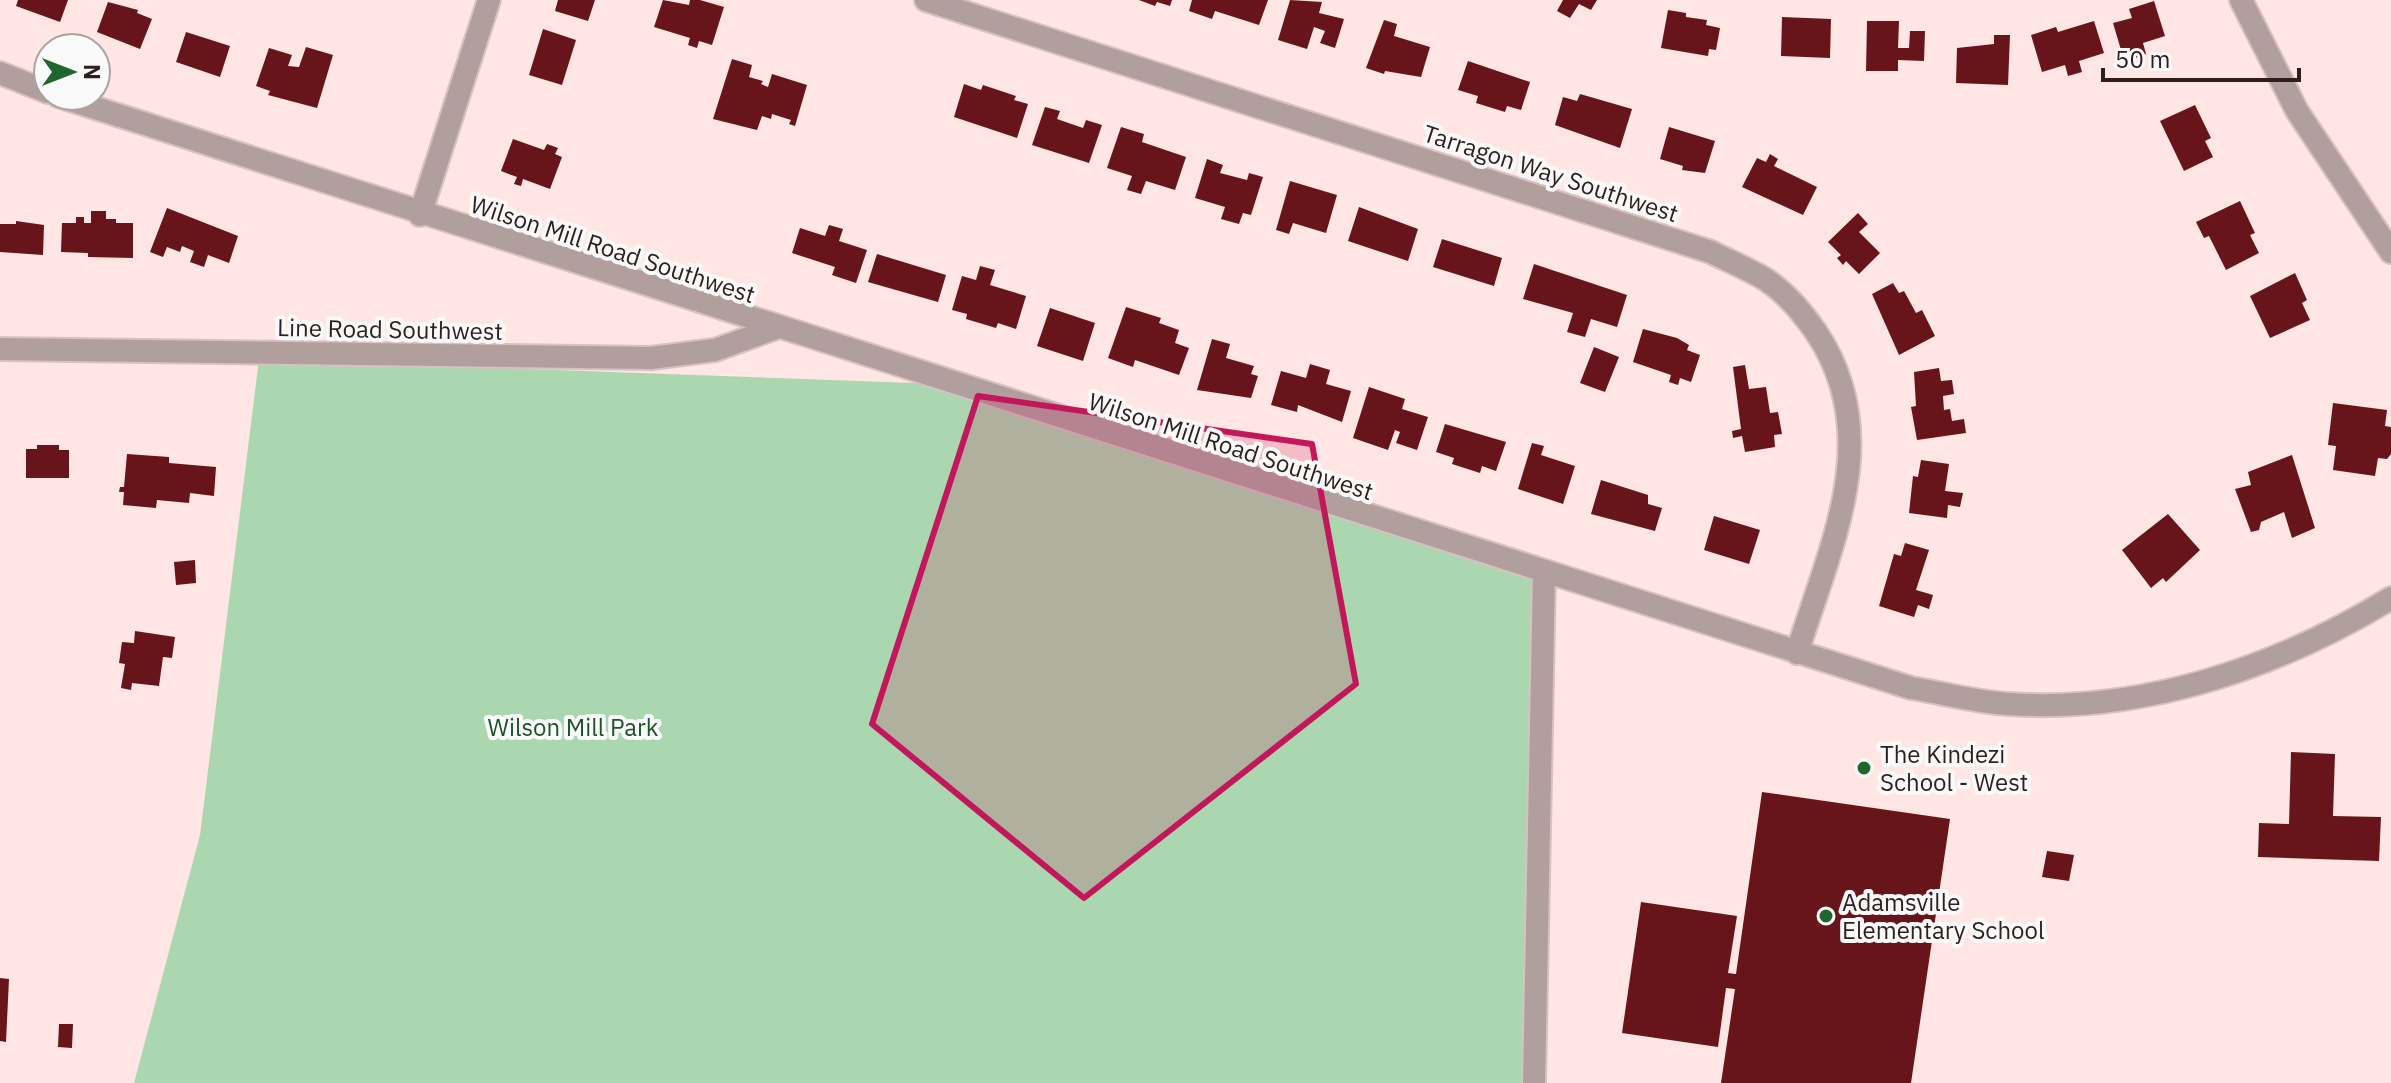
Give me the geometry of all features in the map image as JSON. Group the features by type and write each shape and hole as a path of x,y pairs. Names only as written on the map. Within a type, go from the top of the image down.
{"street":[{"path":"420,215 489,0"},
{"name":"Tarragon Way Southwest","path":"926,0 1711,252 1767,280 1804,314 1828,350 1844,389 1852,431 1847,494 1797,653"},
{"path":"2241,0 2297,111 2368,223 2391,252"},
{"path":"0,73 32,86"},
{"name":"Wilson Mill Road Southwest","path":"107,112 420,215 1911,688 2008,704 2111,700 2212,681 2281,657 2391,598"},
{"name":"Line Road Southwest","path":"0,349 651,358 715,350 776,328"},
{"path":"1534,1083 1544,573"}],"highlighted area":[{"path":"978,396 1312,444 1356,684 1084,898 872,724"}],"green space":[{"name":"Wilson Mill Park","path":"259,359 941,384 1556,574 1530,1014 1530,1083 134,1083 200,835"}],"building":[{"path":"18,0 68,0 60,22 16,6"},
{"path":"558,0 595,0 588,21 555,11"},
{"path":"663,0 689,5 690,0 700,0 724,7 712,45 699,41 697,48 688,45 690,38 654,27"},
{"path":"1139,0 1172,0 1170,6 1157,2 1155,6"},
{"path":"1192,0 1268,0 1259,25 1215,11 1212,19 1189,11"},
{"path":"1290,0 1322,2 1319,13 1344,19 1335,48 1320,43 1325,31 1314,27 1307,49 1278,40"},
{"path":"1563,0 1597,0 1591,10 1579,4 1570,18 1557,11"},
{"path":"2154,1 2165,36 2143,43 2146,54 2133,59 2129,48 2121,50 2113,23 2132,18 2129,9"},
{"path":"108,2 138,10 137,13 152,19 140,49 112,38 112,32 97,32"},
{"path":"1668,10 1707,20 1706,25 1720,28 1716,50 1709,49 1708,56 1661,48"},
{"path":"1782,17 1831,19 1830,58 1781,56"},
{"path":"1384,20 1397,24 1394,36 1430,47 1421,77 1385,71 1384,74 1366,68"},
{"path":"1867,21 1899,21 1898,48 1909,48 1910,31 1925,31 1924,61 1898,60 1898,71 1866,71"},
{"path":"2094,21 2104,53 2079,61 2082,72 2068,76 2065,65 2042,72 2031,35 2056,27 2058,32"},
{"path":"543,29 576,40 562,85 529,75"},
{"path":"186,32 230,46 220,77 176,62"},
{"path":"1994,35 2010,35 2008,85 1956,83 1957,48 1994,44"},
{"path":"306,47 333,55 317,108 268,95 270,91 256,86 269,48 292,55 288,66 299,67"},
{"path":"732,59 752,65 749,77 763,81 761,84 768,87 772,74 807,85 795,126 789,124 791,120 772,114 771,119 762,116 757,130 713,119"},
{"path":"1468,61 1530,82 1521,110 1507,106 1505,112 1476,103 1478,96 1458,90"},
{"path":"964,84 981,90 983,85 1016,96 1014,100 1028,104 1017,138 954,117"},
{"path":"1580,94 1632,109 1620,148 1555,125 1563,97 1577,101"},
{"path":"2195,105 2211,138 2205,141 2213,157 2184,171 2160,121"},
{"path":"1045,107 1060,111 1057,119 1083,128 1086,120 1102,125 1089,163 1032,145"},
{"path":"1121,127 1144,134 1142,142 1186,157 1175,190 1146,181 1141,194 1127,190 1132,176 1107,168"},
{"path":"1669,127 1715,141 1705,173 1682,170 1683,166 1660,159"},
{"path":"513,139 544,150 547,144 558,148 555,154 562,157 550,189 523,179 521,186 514,184 517,177 501,171"},
{"path":"1770,154 1778,159 1774,166 1817,187 1803,215 1742,187 1757,158 1766,162"},
{"path":"1207,159 1223,165 1220,173 1247,180 1249,173 1263,177 1251,215 1243,213 1239,224 1221,219 1225,207 1195,198"},
{"path":"1290,181 1337,195 1326,233 1293,223 1289,234 1276,230"},
{"path":"2240,201 2255,233 2250,235 2259,253 2226,270 2209,236 2204,238 2196,222"},
{"path":"1359,207 1418,229 1408,261 1348,241"},
{"path":"167,208 238,236 229,263 208,255 204,267 190,262 194,251 182,246 180,252 167,247 163,257 150,252"},
{"path":"91,211 106,211 106,219 116,219 116,223 133,223 133,258 88,257 88,253 61,252 62,223 76,223 76,217 84,217 84,223 91,223"},
{"path":"1858,213 1868,224 1859,232 1880,253 1859,274 1846,261 1843,265 1837,258 1841,255 1828,242"},
{"path":"16,221 44,225 43,255 0,252 0,224 16,224"},
{"path":"829,225 843,229 839,241 867,250 856,283 832,275 835,267 792,253 800,228 825,236"},
{"path":"1442,239 1502,258 1494,286 1433,267"},
{"path":"877,254 946,275 938,302 868,282"},
{"path":"1534,264 1627,295 1617,327 1591,319 1585,337 1567,332 1573,313 1523,299"},
{"path":"980,266 995,270 990,285 1026,296 1016,329 998,323 996,328 966,319 967,314 952,310 962,276 976,280"},
{"path":"2295,273 2307,300 2302,303 2310,320 2270,338 2250,296"},
{"path":"1893,283 1899,293 1904,291 1916,313 1922,310 1935,336 1899,355 1872,294"},
{"path":"1126,307 1161,318 1159,323 1179,330 1175,343 1189,348 1179,375 1135,360 1133,367 1108,358"},
{"path":"1050,308 1095,323 1083,361 1037,346"},
{"path":"1643,329 1677,338 1689,345 1687,350 1700,355 1691,382 1680,378 1678,385 1669,382 1671,375 1633,362"},
{"path":"1212,339 1230,344 1226,358 1254,366 1251,374 1258,376 1251,398 1197,390"},
{"path":"1594,347 1619,357 1605,392 1580,383"},
{"path":"1310,364 1330,370 1326,384 1351,391 1342,422 1298,405 1297,412 1271,405 1281,371 1306,378"},
{"path":"1745,365 1749,389 1766,387 1770,413 1778,412 1782,434 1774,435 1775,447 1745,452 1742,436 1733,438 1732,431 1741,429 1733,367"},
{"path":"1939,368 1941,381 1952,380 1954,394 1943,396 1944,410 1950,409 1952,421 1964,419 1966,433 1917,440 1911,407 1916,406 1914,372"},
{"path":"1369,387 1405,399 1402,409 1428,417 1417,450 1396,443 1400,432 1395,430 1388,450 1353,438"},
{"path":"2333,403 2387,410 2385,426 2391,427 2391,454 2387,459 2378,458 2375,476 2333,470 2336,446 2328,445"},
{"path":"1445,424 1506,442 1496,471 1482,466 1480,473 1452,464 1454,458 1436,452"},
{"path":"1532,443 1544,446 1541,455 1575,466 1563,504 1518,489"},
{"path":"37,445 59,445 59,450 69,450 69,478 26,478 26,449 37,449"},
{"path":"127,454 169,457 169,463 216,467 214,496 190,493 189,503 157,500 156,508 123,505 124,492 119,492 120,487 124,487"},
{"path":"2292,455 2315,528 2292,538 2284,512 2261,522 2259,530 2251,532 2235,489 2251,485 2248,472"},
{"path":"1921,460 1949,464 1945,491 1963,493 1960,507 1948,505 1947,518 1909,513 1913,476 1918,477"},
{"path":"1601,480 1648,495 1648,504 1662,508 1655,531 1591,514"},
{"path":"2168,514 2200,550 2166,582 2163,578 2151,588 2122,550"},
{"path":"1714,516 1760,530 1749,564 1704,550"},
{"path":"1905,543 1929,550 1916,590 1933,595 1929,609 1918,605 1914,617 1879,606 1894,554 1901,556"},
{"path":"195,560 196,583 176,585 174,562"},
{"path":"135,631 175,637 172,658 163,657 159,686 132,683 131,690 121,688 125,664 119,663 122,642 134,643"},
{"path":"2291,752 2335,754 2333,816 2381,817 2379,861 2258,857 2259,823 2289,824"},
{"path":"1762,792 1950,819 1911,1083 1721,1083 1735,989 1726,988 1718,1047 1622,1033 1641,902 1737,916 1728,973 1736,974"},
{"path":"2047,851 2074,855 2069,881 2042,877"},
{"path":"0,978 9,979 6,1042 0,1041"},
{"path":"59,1024 73,1024 72,1048 58,1047"}],"place":[{"name":"The Kindezi School - West","path":"1864,768"},
{"name":"Adamsville Elementary School","path":"1826,916"}]}
